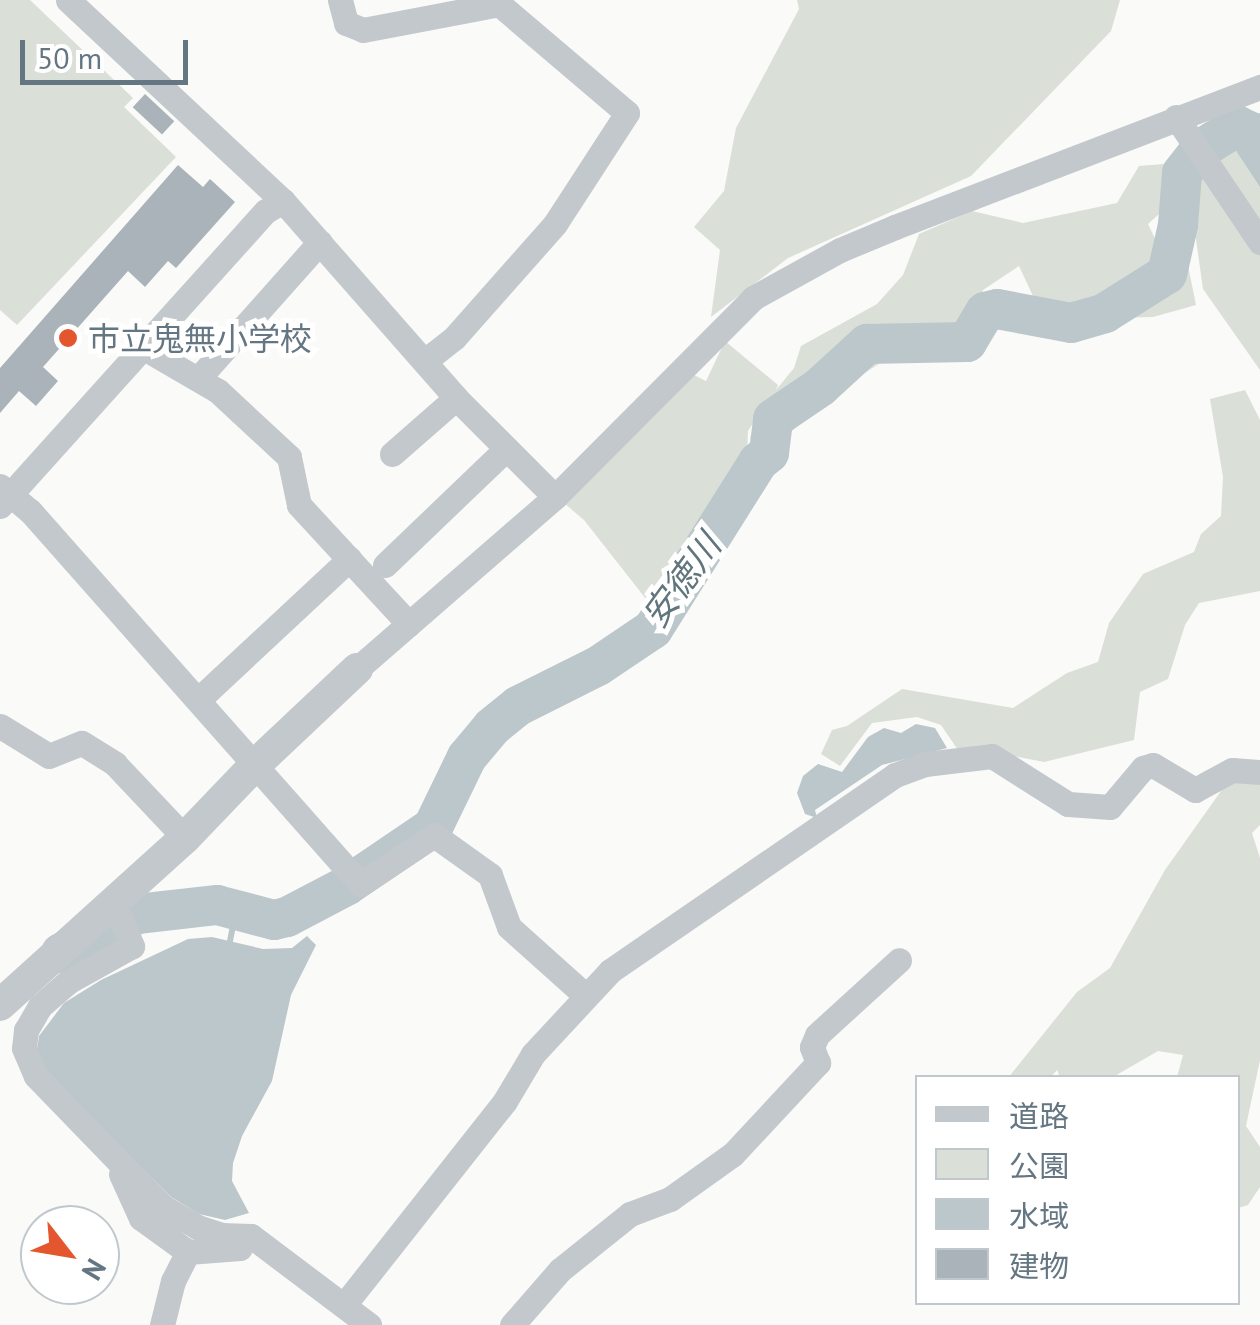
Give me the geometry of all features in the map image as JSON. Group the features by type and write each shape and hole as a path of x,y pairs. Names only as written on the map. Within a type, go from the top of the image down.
{"street":[{"path":"68,0 283,201 456,398 555,497"},
{"path":"340,0 346,23 363,30 479,4 499,4 628,113 554,224 454,338 425,361"},
{"path":"0,1005 185,838 253,766 357,669 555,497 752,298 840,250 1260,87"},
{"path":"1176,117 1260,242"},
{"path":"283,201 266,211 144,348 4,495 198,700 360,884 434,835 490,875 509,927 586,996"},
{"path":"204,372 320,242"},
{"path":"144,348 218,391 289,458 299,504 408,624"},
{"path":"392,454 456,398"},
{"path":"385,565 506,450"},
{"path":"198,700 349,559"},
{"path":"0,726 49,756 82,743 115,764 185,838"},
{"path":"344,1305 504,1101 534,1054 610,970 896,776 925,764 992,756 1068,804 1110,807 1143,768 1153,765 1194,790 1232,770 1260,772"},
{"path":"114,902 132,946 69,982 40,1006 26,1030 24,1048 36,1076 163,1206 198,1227 221,1235 251,1236 370,1325"},
{"path":"512,1325 560,1270 630,1214 670,1199 733,1154 818,1063 812,1047 817,1036 899,960"},
{"path":"119,1164 122,1180 142,1218 188,1252 264,1244"},
{"path":"162,1325 174,1281 188,1252"}],"green space":[{"path":"0,0 30,0 133,98 124,107 176,157 17,325 0,310"},
{"path":"797,0 1120,0 1111,31 971,176 788,258 711,317 720,250 694,227 724,191 736,128 799,9"},
{"path":"1230,125 1260,172 1260,370 1203,289 1184,154"},
{"path":"1176,163 1169,205 1148,224 1158,245 1185,251 1196,305 1153,317 1082,319 1033,296 1019,266 983,290 960,350 888,358 824,399 789,434 758,452 750,438 768,400 748,431 747,453 752,462 657,613 584,520 564,503 692,374 706,381 725,341 778,385 776,390 794,368 801,346 877,304 903,275 919,234 972,211 1023,223 1117,203 1139,166"},
{"path":"1245,390 1260,420 1260,591 1199,603 1185,625 1168,679 1140,692 1134,740 1044,762 989,751 960,753 941,725 917,717 872,723 840,766 821,754 832,730 847,726 902,689 1013,708 1067,673 1098,662 1109,623 1143,574 1194,552 1201,534 1221,516 1223,477 1210,399"},
{"path":"1260,781 1260,825 1252,833 1260,858 1260,1060 1246,1126 1260,1147 1260,1187 1248,1205 1240,1207 1240,1075 1178,1075 1183,1055 1158,1051 1116,1075 1059,1075 1057,1070 1053,1075 1010,1075 1077,992 1110,968 1165,870 1226,784"}],"water":[{"path":"1260,113 1260,187 1231,143 1230,125"},
{"path":"916,724 935,728 947,748 882,765 815,810 817,818 805,814 797,793 803,776 818,764 842,772 868,737 884,728 901,733"},
{"path":"307,936 316,945 291,995 272,1081 242,1136 233,1163 232,1181 249,1213 225,1220 199,1214 171,1197 42,1068 37,1051 39,1036 64,1003 101,980 188,939 212,937 263,949 292,948"}],"building":[{"path":"145,94 174,121 162,134 133,107"},
{"path":"178,165 203,187 210,179 235,202 176,268 168,261 145,287 128,271 43,367 58,381 36,406 19,391 0,413 0,368"}],"waterway":[{"name":"安徳川","path":"61,953 137,914 217,905 274,920 287,917 346,886 433,827 467,757 492,727 518,706 598,666 653,629 758,462 769,453 773,419 820,387 867,344 967,342 985,312 997,309 1071,323 1105,313 1167,274 1178,225 1182,173 1201,149 1238,126 1260,136"},
{"path":"230,941 236,909"}],"place":[{"name":"市立鬼無小学校","path":"68,338"}]}
